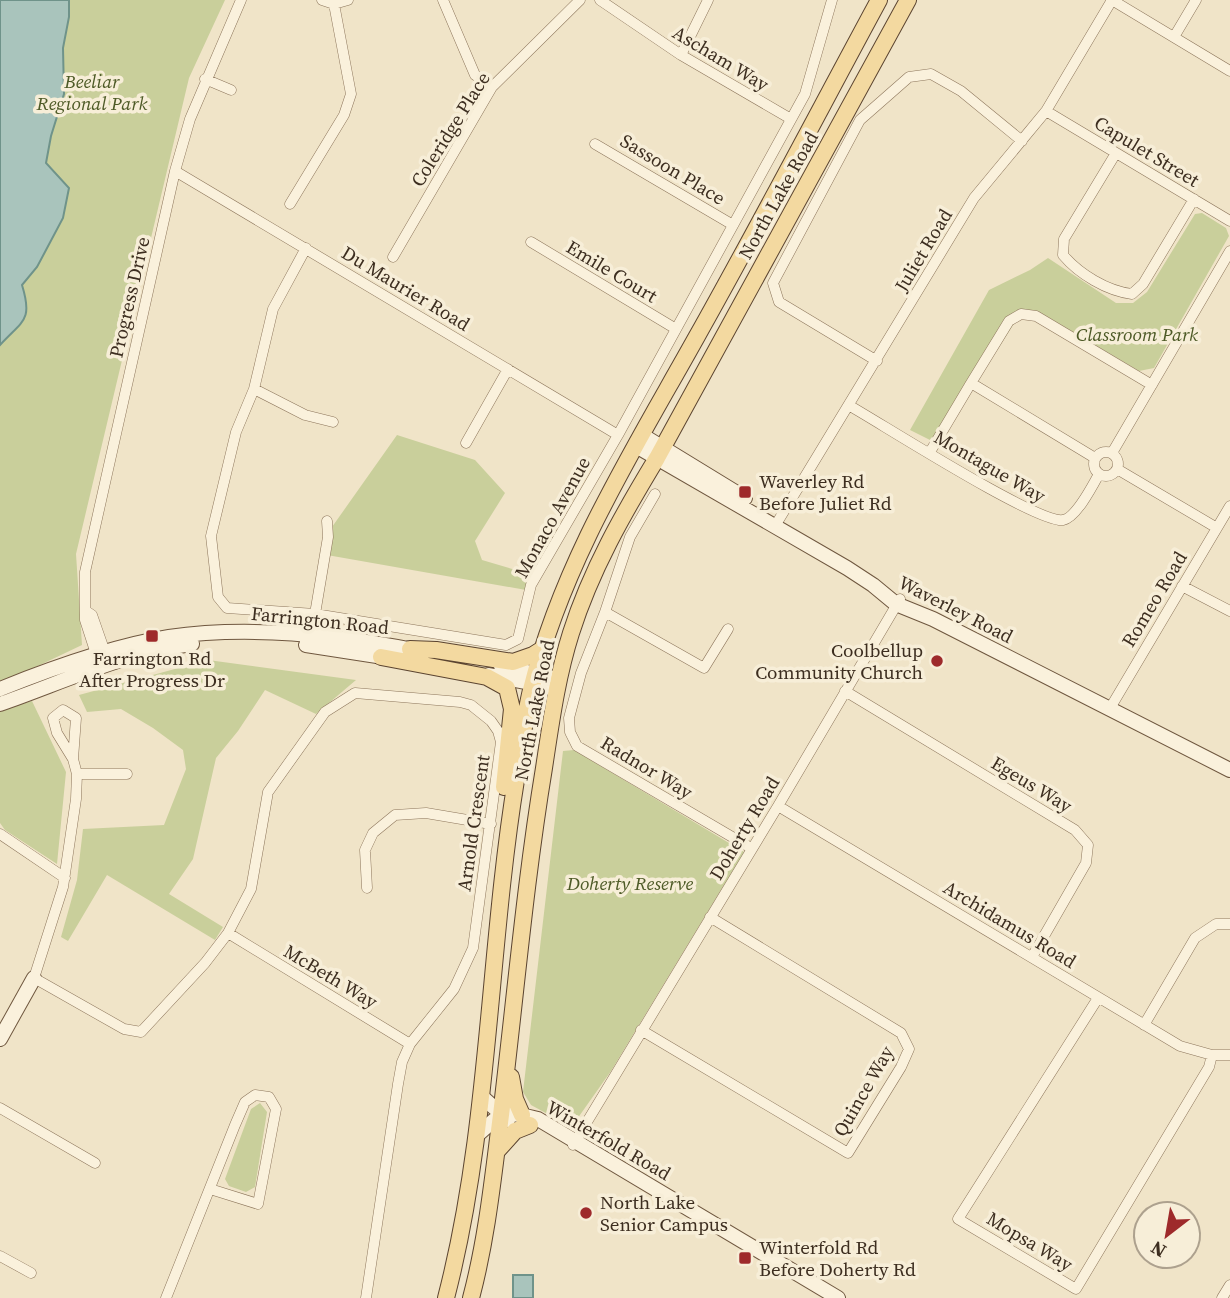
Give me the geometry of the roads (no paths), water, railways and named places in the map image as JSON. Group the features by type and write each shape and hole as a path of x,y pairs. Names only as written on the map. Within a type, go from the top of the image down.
{"main road":[{"name":"North Lake Road","path":"446,1298 470,1189 509,824 535,678 544,648 568,579 639,440 777,193 879,0"},
{"name":"North Lake Road","path":"471,1298 482,1259 497,1151 535,821 557,683 577,615 601,556 908,0"},
{"name":"Waverley Road","path":"639,440 777,523 865,571 898,602 1230,763"},
{"name":"Farrington Road","path":"0,704 142,642 247,631 278,632 410,649 557,683"},
{"name":"Farrington Road","path":"0,689 103,660 175,646 226,640 288,642 535,678"},
{"path":"410,649 436,650 513,662 544,648"},
{"path":"381,657 486,677 507,688 512,709 502,803 509,824"},
{"name":"Waverley Road","path":"1111,707 1230,770"},
{"path":"0,1039 34,978"},
{"path":"497,1151 526,1120 515,1099 508,1060"},
{"name":"Winterfold Road","path":"481,1096 507,1120 526,1120 574,1143 838,1298"},
{"path":"476,1136 501,1114"},
{"name":"Winterfold Road","path":"574,1143 825,1298"}],"street":[{"name":"Progress Drive","path":"103,660 85,621 85,572 175,171 190,118 205,79 241,0"},
{"path":"322,0 334,4 348,0"},
{"path":"443,0 475,75 492,87"},
{"name":"Coleridge Place","path":"393,257 492,87 580,0"},
{"name":"Ascham Way","path":"600,0 681,55 791,119"},
{"path":"681,55 708,0"},
{"name":"Monaco Avenue","path":"306,248 273,309 254,389 236,432 211,536 218,597 227,608 316,614 506,646 518,639 531,585 618,435 805,94 832,0"},
{"path":"1112,0 1230,71"},
{"name":"Juliet Road","path":"777,523 974,198 1046,111 1112,0"},
{"path":"1174,37 1196,0"},
{"path":"289,204 344,115 351,93 334,4"},
{"path":"877,361 779,302 774,283 860,120 909,77 931,74 961,90 1022,141"},
{"path":"205,79 231,90"},
{"name":"Capulet Street","path":"1046,111 1230,221"},
{"name":"Sassoon Place","path":"595,144 733,225"},
{"path":"1116,153 1064,239 1063,255 1072,266 1116,292 1132,294 1143,284 1194,200"},
{"name":"Du Maurier Road","path":"175,171 618,435"},
{"name":"Emile Court","path":"531,242 676,329"},
{"path":"1112,453 1230,251"},
{"path":"930,452 1009,321 1021,314 1036,316 1152,385"},
{"path":"466,443 508,369"},
{"path":"971,383 1095,458"},
{"path":"254,389 305,415 333,422"},
{"name":"Montague Way","path":"850,406 1048,519 1064,520 1072,515 1099,474"},
{"path":"1103,452 1112,453 1117,459 1117,469 1109,476 1099,474 1095,469 1095,458 1103,452"},
{"path":"1117,469 1217,528"},
{"name":"Radnor Way","path":"655,494 630,537 581,673 569,718 570,732 577,746 751,848"},
{"name":"Romeo Road","path":"1111,707 1230,506"},
{"path":"316,614 328,537 327,521"},
{"path":"1182,586 1230,611"},
{"name":"Doherty Road","path":"574,1143 898,602"},
{"path":"605,612 704,668 728,629"},
{"name":"Egeus Way","path":"845,691 1075,831 1088,845 1086,863 1032,957"},
{"name":"Arnold Crescent","path":"228,933 251,889 268,792 325,712 355,693 471,705 483,713 498,731 501,742 473,948 454,989 410,1044"},
{"path":"73,759 77,774 76,799 65,878 45,950 34,978 124,1030 141,1032 205,963 228,933"},
{"path":"77,774 127,774"},
{"name":"Archidamus Road","path":"778,806 1098,999 1180,1045 1212,1055 1230,1055"},
{"path":"367,888 365,850 373,833 395,815 426,813 491,824"},
{"path":"0,834 65,878"},
{"name":"Quince Way","path":"642,1030 848,1153 901,1068 909,1049 901,1033 710,917"},
{"path":"1144,1025 1195,938 1216,924 1230,924"},
{"name":"McBeth Way","path":"228,933 410,1044"},
{"name":"Mopsa Way","path":"1098,999 958,1219 1076,1289 1209,1067 1212,1055"},
{"path":"366,1298 398,1084 402,1062 410,1044"},
{"path":"170,1297 210,1189 245,1101 255,1095 269,1097 276,1108 258,1204 210,1189"},
{"path":"0,1108 95,1163"},
{"path":"0,1256 31,1273"},
{"path":"1222,1298 1230,1285"}],"water":[{"path":"0,0 69,0 69,17 63,48 64,94 46,163 69,188 63,218 37,267 22,285 26,306 24,319 0,345"},
{"path":"513,1275 533,1275 533,1298 513,1298"}],"place":[{"name":"Waverley Rd Before Juliet Rd","path":"745,492"},
{"name":"Farrington Rd After Progress Dr","path":"152,636"},
{"name":"Coolbellup Community Church","path":"937,661"},
{"name":"North Lake Senior Campus","path":"586,1213"},
{"name":"Winterfold Rd Before Doherty Rd","path":"745,1258"}],"park label":[{"name":"Beeliar Regional Park","path":"92,92"},
{"name":"Classroom Park","path":"1137,334"},
{"name":"Doherty Reserve","path":"630,883"}]}
